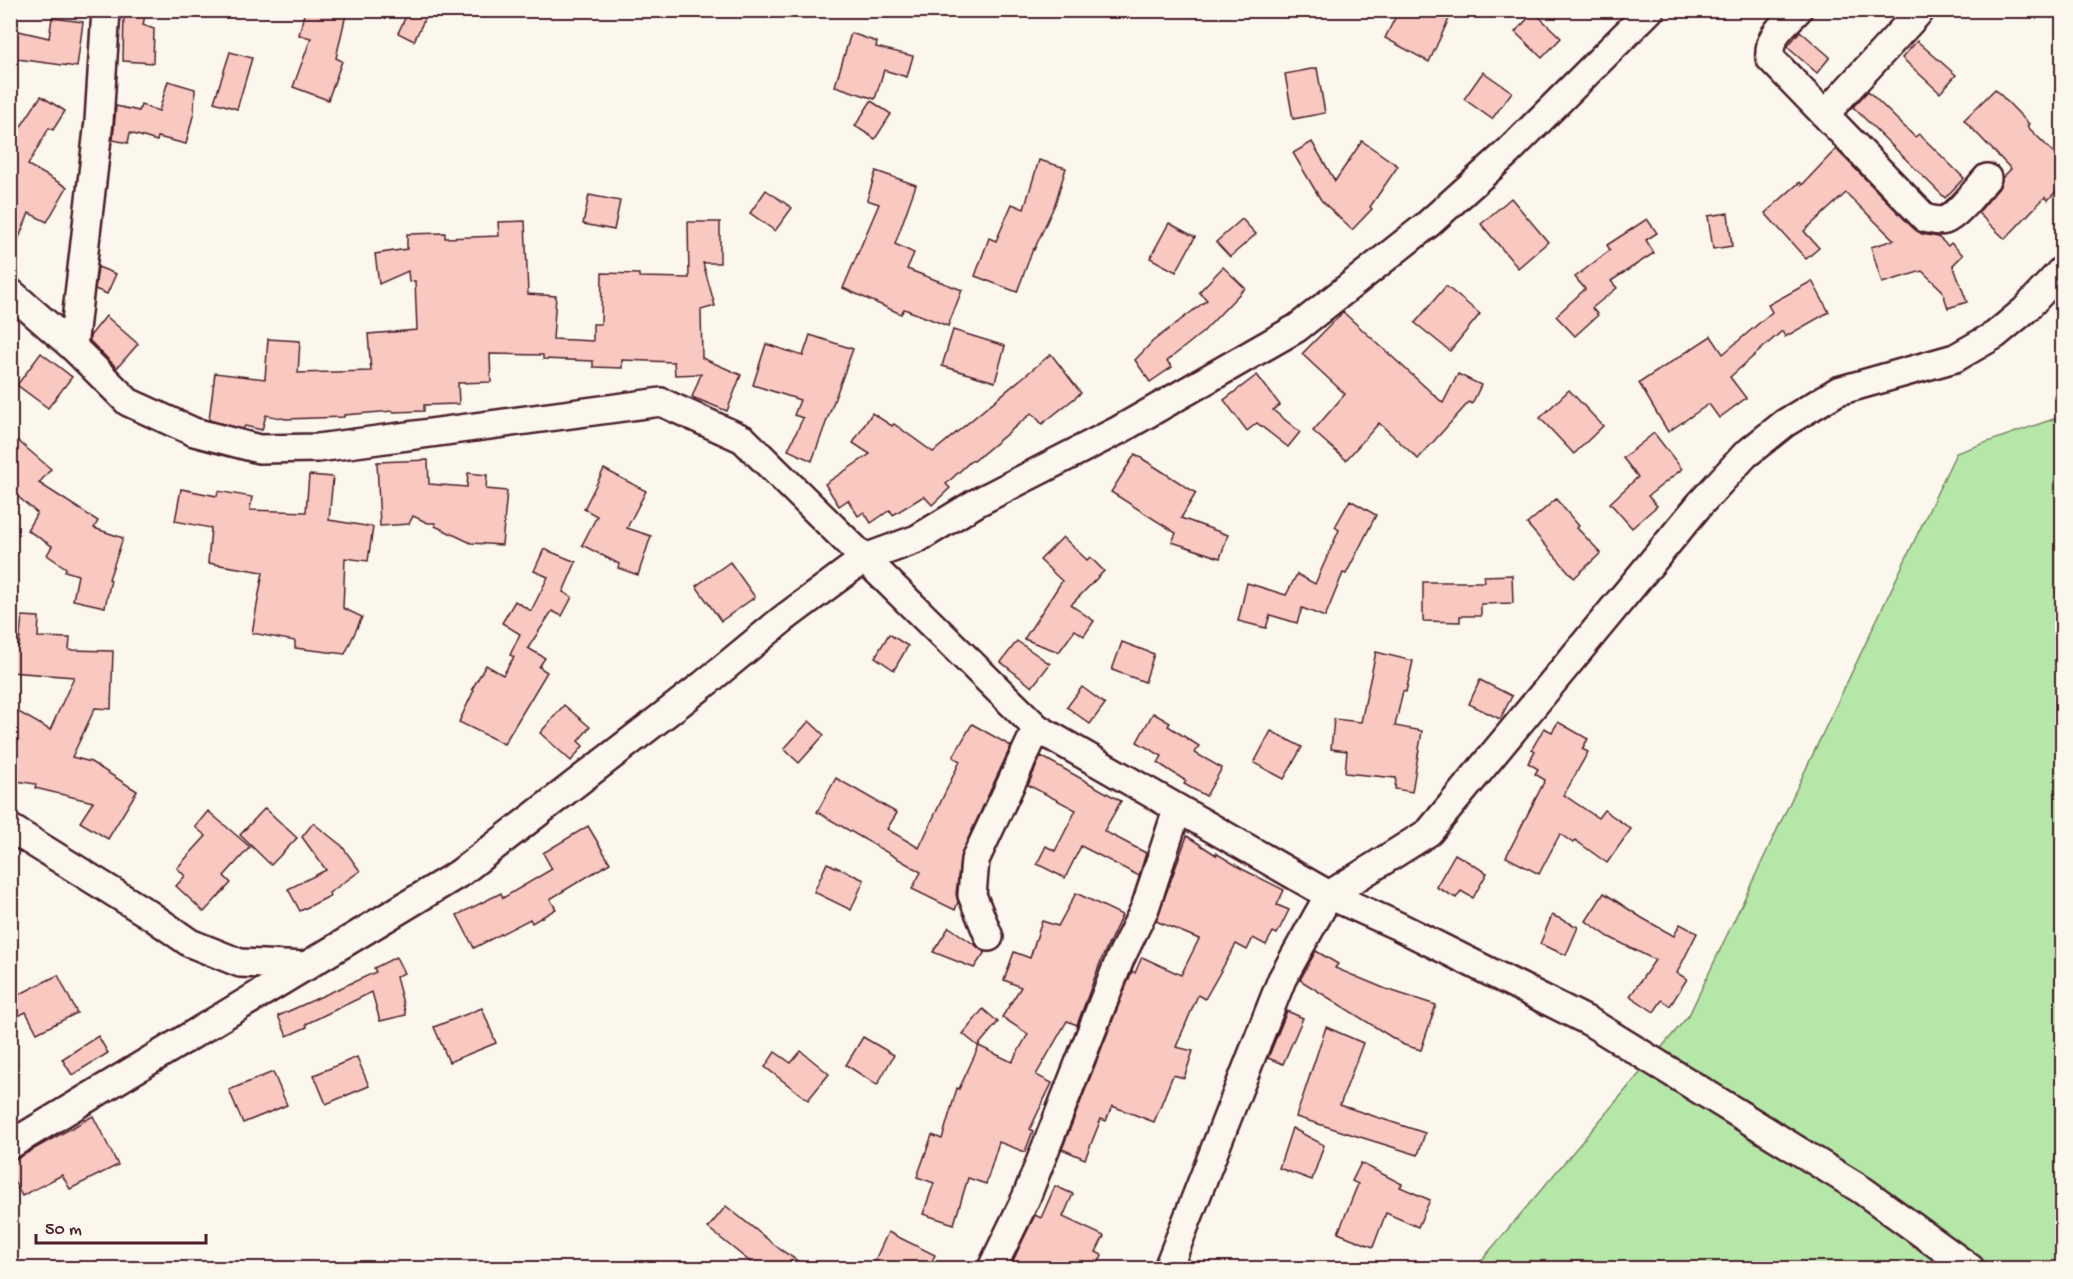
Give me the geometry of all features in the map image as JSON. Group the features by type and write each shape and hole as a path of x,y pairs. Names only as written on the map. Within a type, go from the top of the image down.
{"street":[{"path":"73,347 99,121 106,10"},
{"path":"10,1145 460,873 702,685 783,619 865,558 917,539 976,503 1119,430 1297,328 1427,225 1508,152 1650,10"},
{"path":"1798,10 1775,34 1768,45 1770,58 1925,218 1935,221 1945,220 1953,215 1987,178"},
{"path":"1826,114 1921,10"},
{"path":"1168,1269 1282,979 1329,895 1429,832 1700,504 1745,455 1785,423 1838,391 1955,358 1995,335 2025,310 2062,270"},
{"path":"10,292 73,347 128,402 194,432 259,449 318,448 662,402 743,439 1037,728 1329,895 1398,926 1590,1022 1862,1190 1970,1269"},
{"path":"989,937 972,895 975,860 1037,728"},
{"path":"992,1269 1026,1198 1120,959 1145,908 1177,810"},
{"path":"10,828 150,915 190,943 240,963 308,966"}],"green space":[{"path":"2062,416 2062,1268 1475,1268 1689,1015 1956,453"}],"building":[{"path":"124,10 146,10 143,25 154,29 153,63 123,61"},
{"path":"305,10 347,10 336,58 342,61 328,100 293,87 311,38 299,35"},
{"path":"409,10 416,10 426,16 414,41 398,33"},
{"path":"1399,10 1453,10 1429,62 1385,38"},
{"path":"1534,12 1561,38 1542,58 1515,32"},
{"path":"52,18 83,22 77,67 10,58 10,29 49,38"},
{"path":"1800,31 1830,57 1817,73 1787,47"},
{"path":"851,33 877,42 876,47 913,56 907,77 884,70 875,99 835,86"},
{"path":"1917,41 1956,75 1940,93 1902,58"},
{"path":"230,52 252,58 237,109 214,102"},
{"path":"1317,68 1325,113 1293,119 1285,74"},
{"path":"1483,72 1512,92 1492,119 1464,99"},
{"path":"168,81 195,89 194,112 186,144 158,137 157,141 130,133 128,143 113,140 116,106 139,111 141,105 159,111"},
{"path":"1995,89 2062,161 2062,185 2048,200 2045,197 2005,239 1978,213 1999,188 2002,178 2011,169 1964,120"},
{"path":"1868,91 1915,137 1919,134 1964,178 1945,198 1853,107"},
{"path":"41,96 65,111 53,130 49,128 28,165 67,187 47,222 29,213 11,258 10,143"},
{"path":"871,101 891,114 875,139 855,126"},
{"path":"1362,141 1398,166 1370,207 1372,209 1352,230 1321,200 1293,153 1312,142 1335,181"},
{"path":"1836,149 1914,229 1922,234 1938,237 1948,246 1951,243 1963,255 1953,265 1967,302 1948,308 1942,290 1922,271 1882,283 1871,247 1894,240 1846,193 1804,231 1819,248 1806,259 1765,213 1800,182 1802,185"},
{"path":"1039,160 1066,168 1055,204 1033,249 1017,292 975,276 989,238 996,241 1012,204 1024,209"},
{"path":"876,171 916,185 895,244 914,253 907,269 962,290 948,326 904,309 901,314 843,288 879,204 867,200"},
{"path":"766,190 792,208 775,231 750,213"},
{"path":"589,195 620,201 614,230 583,224"},
{"path":"1511,198 1548,242 1518,268 1481,224"},
{"path":"1728,213 1732,246 1713,249 1708,216"},
{"path":"1242,219 1256,234 1230,257 1216,242"},
{"path":"1647,219 1657,233 1646,240 1654,253 1611,281 1617,288 1592,308 1598,315 1575,336 1556,316 1585,289 1575,277 1610,250 1607,245"},
{"path":"525,221 528,294 556,296 553,339 593,341 593,324 601,324 602,273 639,274 639,277 689,278 688,222 720,222 720,263 703,263 715,306 701,310 702,358 741,375 727,411 692,397 701,374 675,375 674,362 622,360 622,368 593,367 593,361 543,359 543,355 490,354 491,382 458,383 459,404 424,405 424,411 393,411 344,415 344,417 286,419 266,415 262,430 245,426 243,429 209,420 215,373 265,379 268,339 300,341 298,373 371,371 368,334 417,330 415,281 409,282 408,271 379,284 375,254 407,249 407,234 445,233 445,238 499,236 498,222"},
{"path":"1169,223 1195,237 1176,272 1150,258"},
{"path":"98,267 116,274 107,294 95,289"},
{"path":"1223,267 1245,288 1203,332 1167,361 1172,367 1150,382 1135,360 1153,341 1207,300 1199,292"},
{"path":"1812,281 1829,312 1785,337 1782,331 1730,377 1746,398 1719,418 1709,404 1668,432 1639,383 1711,336 1723,354 1772,312 1768,305"},
{"path":"1446,286 1480,314 1450,351 1415,323"},
{"path":"1343,312 1443,403 1458,374 1481,385 1472,404 1469,402 1418,459 1379,423 1346,460 1313,431 1345,394 1302,354"},
{"path":"106,316 138,344 117,368 90,341 90,336"},
{"path":"953,330 1005,346 995,382 942,366"},
{"path":"810,335 853,349 812,461 788,450 803,418 794,415 800,400 753,385 766,344 803,356"},
{"path":"41,353 72,377 48,408 17,385"},
{"path":"1051,354 1081,393 1042,424 1032,413 974,461 972,460 946,484 950,488 932,505 924,496 893,515 890,510 871,523 864,512 858,516 848,500 839,506 825,484 870,454 853,443 872,413 892,426 894,424 933,452"},
{"path":"1257,375 1280,405 1273,410 1300,432 1288,447 1257,423 1247,431 1224,400"},
{"path":"1569,390 1603,426 1574,454 1540,418"},
{"path":"1654,433 1682,469 1648,496 1657,506 1632,528 1610,503 1638,477 1623,458"},
{"path":"10,434 51,469 39,483 98,521 94,528 123,538 109,579 111,580 105,607 73,600 78,575 65,571 66,568 47,555 52,546 27,530 37,513 10,490"},
{"path":"1135,454 1196,493 1181,518 1228,535 1220,558 1172,542 1176,533 1111,492"},
{"path":"428,460 429,484 467,487 468,473 487,475 486,489 507,491 502,545 471,543 435,526 435,523 428,523 413,516 409,524 380,526 377,462"},
{"path":"604,469 646,491 627,528 651,536 638,575 618,568 619,564 582,545 597,516 584,509"},
{"path":"309,475 333,477 329,520 373,527 368,561 345,558 343,608 362,617 345,654 295,648 295,641 252,633 263,572 208,563 211,528 175,521 181,489 217,496 218,491 252,497 250,510 306,512"},
{"path":"1556,499 1579,526 1577,528 1601,553 1574,578 1527,524"},
{"path":"1350,500 1376,515 1346,574 1343,573 1325,617 1302,608 1297,623 1270,615 1266,628 1238,621 1247,583 1286,595 1297,574 1315,584 1339,530 1335,527"},
{"path":"1063,537 1087,560 1090,557 1104,571 1071,605 1094,621 1084,636 1075,630 1059,652 1024,639 1062,581 1040,560"},
{"path":"544,549 576,562 563,592 572,597 562,616 552,611 528,648 545,658 539,667 547,672 504,744 459,722 474,690 472,689 486,665 503,675 514,657 510,655 520,634 502,623 515,601 531,611 548,577 534,571"},
{"path":"730,562 755,597 721,621 696,586"},
{"path":"1512,575 1513,603 1481,604 1481,616 1460,616 1460,622 1423,621 1423,582 1485,582 1484,576"},
{"path":"22,616 39,617 38,637 70,638 69,650 113,651 111,709 95,708 72,757 91,762 137,791 108,839 80,822 93,802 35,788 36,784 10,780 10,707 50,730 74,677 10,672 10,645 19,646"},
{"path":"889,634 908,646 894,670 875,657"},
{"path":"1017,641 1050,664 1032,687 1001,662"},
{"path":"1122,642 1154,654 1145,682 1112,670"},
{"path":"1376,652 1413,661 1395,726 1422,731 1412,792 1395,789 1396,778 1345,773 1347,751 1331,749 1334,719 1361,722"},
{"path":"1480,680 1512,696 1500,719 1469,704"},
{"path":"1082,687 1105,704 1090,724 1067,707"},
{"path":"564,705 590,727 578,741 583,746 571,761 540,733"},
{"path":"1153,713 1170,723 1168,726 1199,746 1195,753 1222,768 1206,796 1184,784 1186,781 1158,763 1162,756 1137,742"},
{"path":"809,721 824,735 799,763 784,749"},
{"path":"1558,722 1588,739 1582,749 1588,752 1564,795 1598,818 1604,810 1631,829 1607,863 1575,840 1573,843 1560,834 1539,874 1506,857 1545,780 1535,774 1538,769 1528,763 1535,751 1532,749 1544,728 1552,732"},
{"path":"972,724 1011,746 961,854 956,894 958,902 955,910 912,889 921,872 817,812 836,778 897,813 887,829 919,848 960,761 953,757"},
{"path":"1271,731 1302,747 1284,779 1254,763"},
{"path":"1041,756 1121,801 1104,831 1146,853 1139,876 1081,846 1065,878 1037,864 1046,846 1055,851 1076,810 1028,785"},
{"path":"265,808 297,838 271,865 240,835"},
{"path":"208,811 250,847 224,876 231,883 204,912 176,886 185,876 177,868 206,836 195,827"},
{"path":"313,823 342,846 360,871 329,893 330,896 300,911 288,889 326,870 302,837"},
{"path":"588,826 610,863 550,899 556,909 532,923 530,919 474,948 457,915 501,893 503,898 552,869 543,853"},
{"path":"1187,836 1216,855 1216,853 1284,890 1277,905 1289,910 1277,934 1273,932 1266,945 1253,938 1247,950 1236,944 1205,999 1198,995 1176,1047 1193,1051 1184,1078 1173,1075 1154,1122 1112,1106 1106,1121 1101,1119 1085,1159 1062,1149 1132,971 1135,973 1142,957 1181,975 1199,939 1156,921"},
{"path":"1455,854 1487,873 1473,898 1461,891 1456,898 1436,887"},
{"path":"827,863 864,880 851,910 814,892"},
{"path":"1076,893 1122,915 1102,958 1077,1025 1067,1021 1036,1075 1052,1083 1030,1129 1033,1131 1025,1152 999,1142 986,1184 968,1178 954,1224 923,1214 934,1183 917,1177 932,1135 942,1139 957,1088 959,1089 979,1046 1012,1062 1028,1034 1002,1017 1021,987 1004,980 1014,952 1030,958 1042,921 1058,926"},
{"path":"1604,893 1674,936 1680,924 1697,933 1677,973 1687,979 1670,1006 1662,1000 1654,1012 1630,996 1655,960 1609,937 1586,921"},
{"path":"1552,915 1578,927 1566,955 1540,944"},
{"path":"949,927 985,952 974,968 933,952"},
{"path":"1316,951 1338,964 1335,968 1386,989 1436,1005 1421,1050 1404,1045 1300,980"},
{"path":"396,957 404,973 396,977 406,1015 380,1021 372,992 306,1024 307,1027 287,1036 278,1016 376,972 374,968"},
{"path":"58,975 77,1013 37,1033 26,1012 10,1020 10,999"},
{"path":"482,1008 496,1043 449,1062 434,1027"},
{"path":"983,1009 998,1022 978,1046 963,1034"},
{"path":"1287,1011 1303,1018 1283,1064 1268,1058"},
{"path":"1326,1027 1363,1043 1340,1105 1425,1133 1418,1155 1296,1117"},
{"path":"98,1036 108,1053 72,1075 62,1059"},
{"path":"863,1037 894,1055 877,1085 846,1065"},
{"path":"801,1051 829,1074 808,1100 765,1067 775,1052 791,1063"},
{"path":"357,1057 369,1086 326,1104 314,1075"},
{"path":"273,1072 287,1105 243,1123 229,1090"},
{"path":"93,1116 118,1165 70,1189 62,1175 22,1196 10,1174 10,1161"},
{"path":"1292,1128 1324,1145 1312,1180 1279,1168"},
{"path":"1361,1163 1402,1184 1400,1187 1430,1200 1418,1227 1386,1213 1373,1247 1338,1233 1358,1184 1352,1181"},
{"path":"1055,1186 1073,1194 1063,1217 1104,1236 1096,1252 1102,1255 1096,1269 1009,1269 1035,1215 1041,1218"},
{"path":"726,1206 781,1250 810,1269 759,1269 708,1228"},
{"path":"888,1232 935,1255 928,1269 871,1269"}]}
